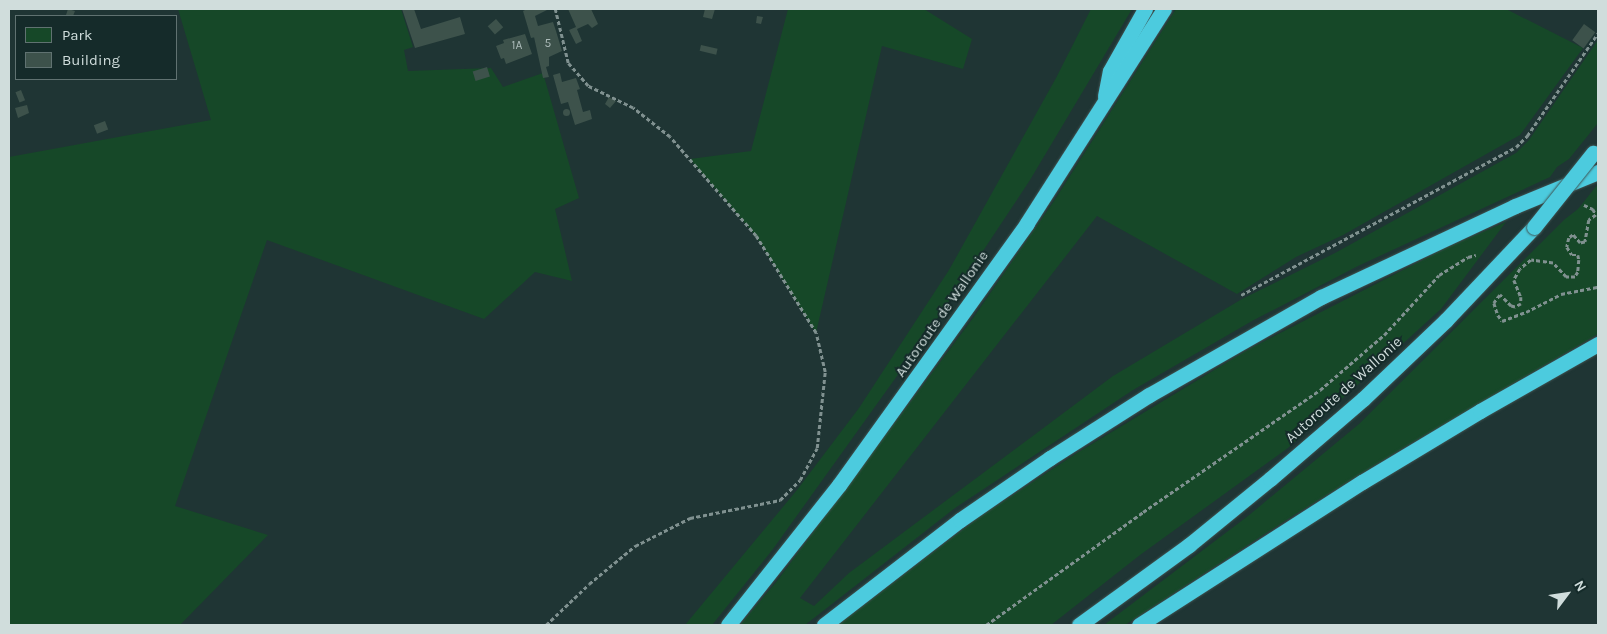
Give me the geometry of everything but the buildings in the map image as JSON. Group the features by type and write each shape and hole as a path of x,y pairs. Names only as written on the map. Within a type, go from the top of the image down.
{"highway":[{"path":"1104,104 1110,71 1144,9"},
{"name":"Autoroute de Wallonie","path":"728,625 839,485 923,371 1027,223 1164,9"},
{"name":"Autoroute de Wallonie","path":"1080,625 1196,539 1363,400 1446,320 1534,227 1596,149"},
{"path":"824,625 880,579 960,520 1050,458 1149,395 1321,297 1515,206 1598,172"},
{"path":"1139,625 1362,482 1480,411 1598,344"}],"path":[{"path":"546,625 589,584 635,546 690,518 780,500 800,480 817,448 825,372 816,333 756,236 670,137 633,108 588,86 568,63 555,9"},
{"path":"1241,295 1516,147 1527,136 1598,33"},
{"path":"1584,205 1593,209 1596,215 1589,220 1585,242 1580,243 1573,236 1569,238 1567,247 1572,255 1578,256 1579,260 1578,272 1574,277 1566,277 1553,263 1531,260 1520,269 1514,280 1521,297 1521,304 1515,307 1511,306 1500,295 1494,303 1502,320 1526,312 1561,294 1598,287"},
{"path":"986,625 1143,512 1320,390 1384,336 1439,275 1468,257 1476,255"}],"green space":[{"path":"178,9 401,9 413,47 404,50 408,71 491,68 503,87 543,73 579,198 555,209 572,281 535,272 484,319 267,240 175,506 268,535 180,625 9,625 9,157 211,120"},
{"path":"788,9 924,9 972,39 963,69 882,46 816,333 756,236 690,159 751,151"},
{"path":"1091,9 1132,9 1030,180 940,316 773,549 712,625 685,625 797,490 859,408 949,270 1056,78"},
{"path":"1176,9 1506,9 1583,48 1520,135 1343,235 1296,257 1237,294 1097,216 800,598 814,606 849,573 1113,376 1242,299 1335,253 1516,153 1529,140 1598,40 1598,123 1569,159 1557,167 1550,177 1358,266 1252,321 1133,390 955,508 805,625 740,625 777,581 973,318 1054,201"},
{"path":"1598,184 1598,334 1398,451 1291,517 1125,625 1104,625 1248,516 1359,424 1565,219 1578,209"},
{"path":"1506,222 1441,309 1288,448 1140,555 1051,625 838,625 978,518 1077,453 1249,349 1448,247"}]}
